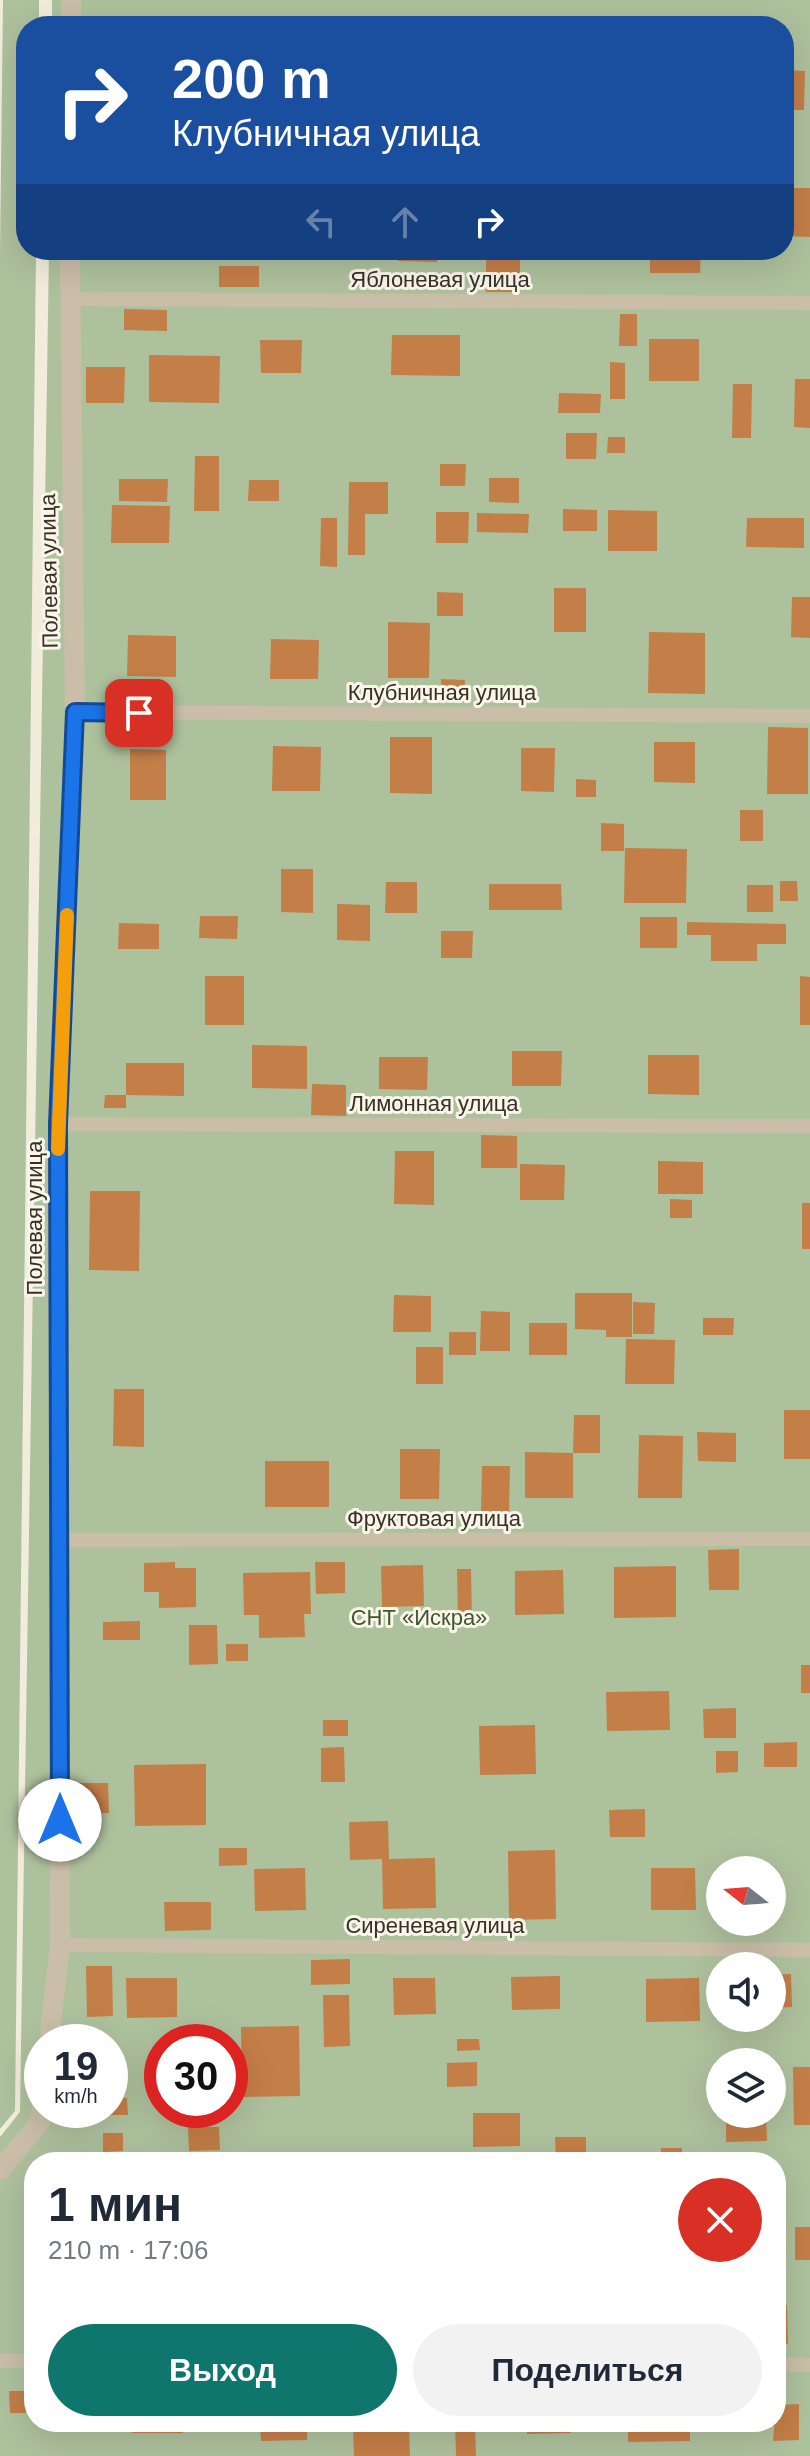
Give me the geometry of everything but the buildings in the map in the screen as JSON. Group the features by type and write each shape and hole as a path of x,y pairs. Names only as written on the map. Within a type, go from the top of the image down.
{"street":[{"name":"Полевая улица","path":"51,2024 60,1945 58,1124 75,712 70,260"},
{"path":"0,2170 35,2128"}],"lane":[{"name":"Яблоневая улица","path":"70,299 810,303"},
{"name":"Клубничная улица","path":"75,712 810,716"},
{"name":"Лимонная улица","path":"58,1124 810,1126"},
{"name":"Фруктовая улица","path":"59,1540 810,1539"},
{"name":"Сиреневая улица","path":"60,1945 810,1950"},
{"path":"0,2361 24,2361"},
{"path":"786,2364 810,2365"}],"green space":[{"path":"3,0 39,0 39,16 16,16 16,260 36,260 15,2111 0,2129 0,254"},
{"name":"СНТ «Искра»","path":"52,0 810,0 810,2456 0,2456 0,2137 20,2112 49,260 794,260 794,16 52,16"}],"slow traffic":[{"path":"58,1149 67,915"}],"route":[{"path":"60,1820 58,1124 75,712 139,713"}]}
